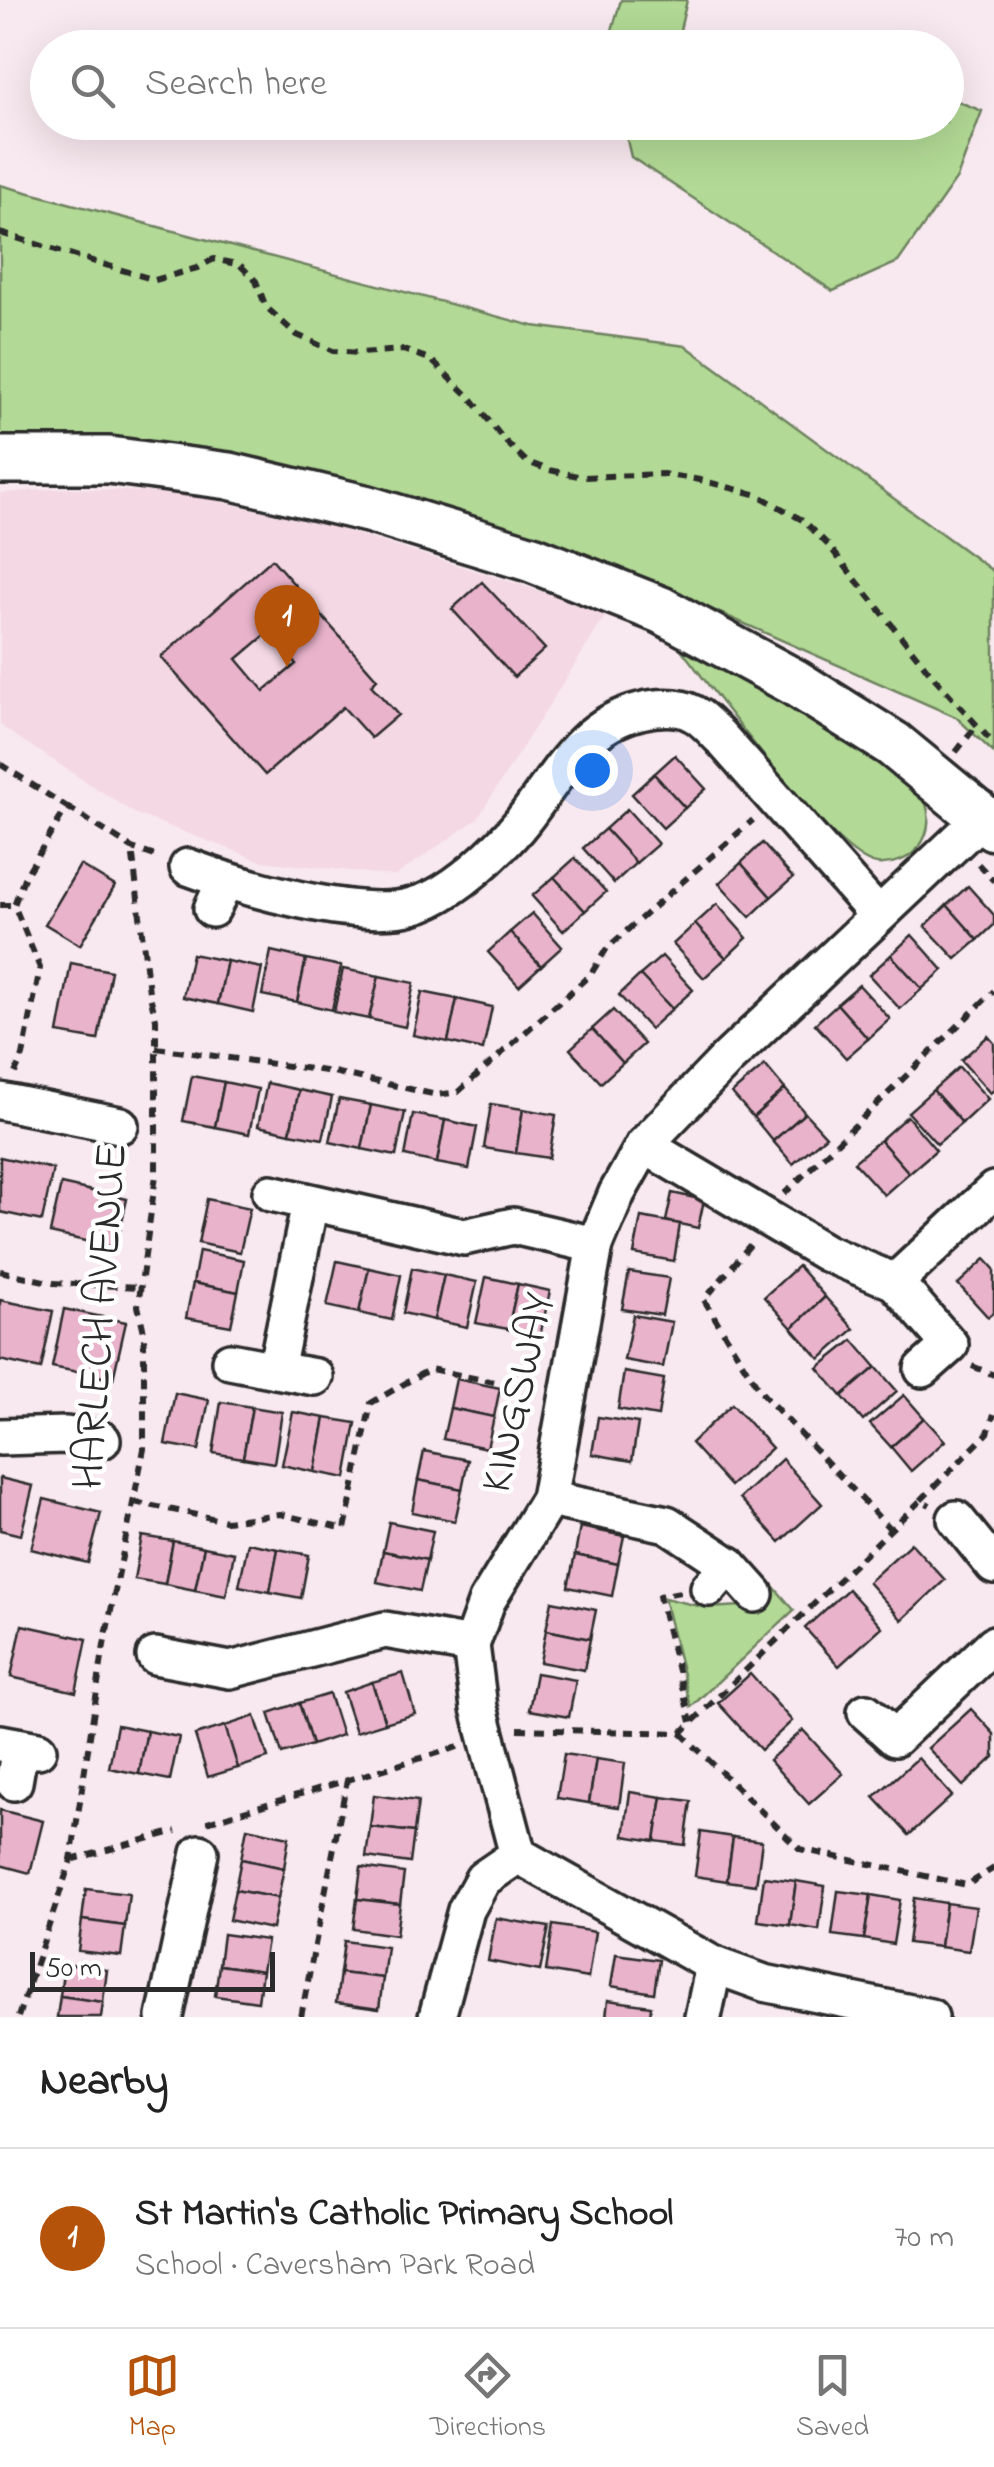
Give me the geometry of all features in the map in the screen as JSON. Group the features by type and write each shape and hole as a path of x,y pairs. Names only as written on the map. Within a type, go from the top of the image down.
{"street":[{"path":"0,460 109,460 229,476 368,509 532,559 661,610 794,682 893,744 989,822"},
{"path":"188,867 219,895 346,908 411,907 442,893 502,845 578,748 613,718 657,707 692,712 722,738 877,914"},
{"name":"KINGSWAY","path":"518,1855 479,1708 471,1645 486,1602 549,1499 595,1245 617,1193 644,1145 726,1059 877,914 989,822"},
{"path":"0,1101 81,1132 120,1125"},
{"path":"644,1145 826,1253 895,1282 970,1362"},
{"path":"895,1282 994,1190"},
{"path":"271,1193 464,1237 513,1226 595,1245"},
{"path":"276,1370 310,1203"},
{"path":"230,1362 315,1377"},
{"path":"924,1370 970,1362"},
{"path":"0,1437 65,1450 102,1440"},
{"path":"549,1499 667,1524 719,1576 754,1594"},
{"path":"956,1519 994,1566"},
{"path":"155,1656 230,1670 386,1630 471,1645"},
{"path":"866,1712 889,1744 994,1644"},
{"path":"14,1782 19,1746"},
{"path":"165,2017 196,1835"},
{"path":"437,2017 466,1910 483,1880 518,1855 714,1965 764,1983 930,2017"},
{"path":"703,2017 714,1965"}],"path":[{"path":"0,233 155,280 214,259 240,265 256,281 266,307 297,334 333,351 403,350 430,359 527,462 583,476 663,474 758,495 804,521 829,546 930,674 994,744"},
{"path":"0,764 132,848 188,867"},
{"path":"156,1048 333,1072 437,1095 458,1092 590,974 608,948 776,800"},
{"path":"0,1101 23,1056 40,968 14,905 24,878 68,807"},
{"name":"HARLECH AVENUE","path":"18,2017 71,1860 104,1645 144,1449 144,1332 138,1306 156,1175 156,1019 149,992 132,848"},
{"path":"0,905 14,905"},
{"path":"891,1530 760,1391 704,1300 770,1220 774,1204 994,990"},
{"path":"0,1271 53,1283 140,1287"},
{"path":"134,1502 226,1521 280,1514 345,1528 371,1403 430,1369 494,1382"},
{"path":"681,1734 988,1433 994,1414"},
{"path":"921,1500 956,1519"},
{"path":"691,1723 659,1596 719,1576"},
{"path":"71,1860 196,1835 347,1780 519,1729 681,1734 800,1849 967,1885 994,1868"},
{"path":"300,2017 347,1780"}],"shaded area":[{"path":"71,488 186,494 333,527 608,612 477,819 395,876 262,861 136,814 0,723 0,493"}],"green space":[{"path":"621,0 687,0 680,30 612,30"},
{"path":"964,104 982,111 957,178 898,262 833,291 631,157 627,140 964,140"},
{"path":"0,185 533,326 686,346 994,572 994,753 956,717 652,583 0,440"},
{"path":"670,635 853,739 898,769 920,792 927,806 928,828 918,848 905,859 877,864 857,854 831,832 738,724"},
{"path":"768,1580 794,1610 691,1707 664,1598 707,1608 742,1606"}],"building":[{"path":"272,559 377,679 371,685 398,715 371,738 343,707 265,775 161,657","holes":["269,632 296,664 264,691 237,659"]},
{"path":"482,582 545,649 514,677 452,609"},
{"path":"675,755 706,789 685,808 654,774"},
{"path":"654,774 685,808 663,828 632,794"},
{"path":"627,809 658,844 636,863 605,829"},
{"path":"605,829 636,863 614,883 583,848"},
{"path":"762,843 793,878 771,897 741,863"},
{"path":"575,858 606,892 585,911 554,877"},
{"path":"741,863 771,897 750,917 719,883"},
{"path":"80,865 115,886 80,945 45,924"},
{"path":"554,877 585,911 563,931 532,896"},
{"path":"968,886 994,915 994,925 978,940 947,905"},
{"path":"717,904 747,938 726,958 695,924"},
{"path":"947,905 978,940 956,959 925,926"},
{"path":"532,913 562,947 541,966 510,932"},
{"path":"695,924 726,958 704,978 673,944"},
{"path":"510,932 541,966 519,986 488,952"},
{"path":"912,935 943,970 922,989 891,955"},
{"path":"271,951 306,959 297,1002 262,995"},
{"path":"192,954 227,961 218,1004 183,997"},
{"path":"891,955 922,989 900,1009 869,975"},
{"path":"662,956 693,990 672,1009 640,975"},
{"path":"306,959 341,966 332,1010 297,1002"},
{"path":"227,961 262,968 253,1012 218,1004"},
{"path":"71,963 111,971 98,1040 58,1033"},
{"path":"343,969 379,976 369,1019 334,1012"},
{"path":"640,975 672,1009 650,1029 619,995"},
{"path":"379,976 414,983 405,1027 369,1019"},
{"path":"859,985 890,1019 868,1039 837,1004"},
{"path":"422,992 457,999 448,1042 413,1035"},
{"path":"457,999 492,1007 483,1050 448,1042"},
{"path":"837,1004 868,1039 846,1058 815,1024"},
{"path":"613,1010 644,1044 623,1063 592,1029"},
{"path":"592,1029 623,1063 601,1083 570,1049"},
{"path":"988,1036 994,1043 994,1090 990,1093 961,1060"},
{"path":"765,1065 785,1089 753,1117 732,1093"},
{"path":"959,1067 988,1099 962,1123 933,1090"},
{"path":"192,1076 224,1082 215,1127 183,1121"},
{"path":"224,1082 258,1089 249,1134 215,1127"},
{"path":"267,1083 299,1090 290,1133 258,1126"},
{"path":"785,1089 805,1113 773,1141 753,1117"},
{"path":"299,1090 332,1097 323,1139 290,1133"},
{"path":"933,1090 962,1123 937,1144 908,1112"},
{"path":"339,1099 371,1105 362,1149 330,1142"},
{"path":"491,1104 523,1109 516,1153 484,1148"},
{"path":"371,1105 405,1112 396,1156 362,1149"},
{"path":"523,1109 556,1115 549,1158 516,1153"},
{"path":"805,1113 826,1136 793,1164 773,1141"},
{"path":"413,1114 445,1120 437,1163 405,1156"},
{"path":"907,1116 936,1150 909,1173 880,1140"},
{"path":"445,1120 477,1127 469,1169 437,1163"},
{"path":"880,1140 909,1173 884,1195 854,1162"},
{"path":"0,1157 53,1169 42,1221 0,1212"},
{"path":"61,1184 127,1199 116,1248 50,1233"},
{"path":"672,1193 704,1200 698,1228 666,1221"},
{"path":"207,1199 250,1208 240,1252 198,1243"},
{"path":"641,1217 680,1224 674,1261 634,1254"},
{"path":"199,1251 244,1260 238,1292 193,1283"},
{"path":"985,1259 994,1269 994,1312 988,1317 958,1284"},
{"path":"337,1261 369,1268 359,1313 327,1306"},
{"path":"798,1266 825,1297 792,1328 764,1297"},
{"path":"369,1268 401,1275 392,1320 359,1313"},
{"path":"412,1268 444,1275 434,1320 403,1313"},
{"path":"629,1272 669,1278 662,1315 622,1309"},
{"path":"444,1275 477,1282 467,1327 434,1320"},
{"path":"486,1277 518,1284 508,1329 476,1323"},
{"path":"193,1283 238,1292 231,1326 186,1318"},
{"path":"518,1284 550,1291 540,1336 508,1329"},
{"path":"825,1297 854,1329 820,1359 792,1328"},
{"path":"0,1300 53,1311 41,1369 0,1360"},
{"path":"64,1309 126,1322 113,1379 52,1367"},
{"path":"633,1315 672,1322 663,1367 624,1360"},
{"path":"853,1340 876,1367 842,1396 818,1368"},
{"path":"876,1367 897,1391 863,1421 842,1396"},
{"path":"624,1372 664,1379 658,1416 618,1409"},
{"path":"456,1379 500,1388 494,1417 450,1408"},
{"path":"175,1393 209,1400 199,1450 165,1444"},
{"path":"904,1395 924,1418 891,1447 870,1424"},
{"path":"221,1402 252,1407 243,1458 213,1453"},
{"path":"732,1404 772,1448 730,1486 691,1443"},
{"path":"252,1407 282,1412 274,1463 243,1458"},
{"path":"450,1408 494,1417 487,1448 443,1439"},
{"path":"293,1412 325,1418 315,1472 282,1465"},
{"path":"598,1417 638,1423 632,1461 592,1454"},
{"path":"325,1418 356,1423 346,1478 315,1472"},
{"path":"924,1418 945,1441 911,1471 891,1447"},
{"path":"424,1451 468,1460 462,1489 418,1480"},
{"path":"782,1459 822,1504 780,1542 740,1498"},
{"path":"0,1478 33,1486 21,1535 0,1530"},
{"path":"418,1480 462,1489 455,1521 412,1512"},
{"path":"44,1499 101,1513 88,1563 31,1549"},
{"path":"389,1522 433,1531 427,1560 383,1551"},
{"path":"580,1527 624,1536 618,1564 575,1555"},
{"path":"142,1536 173,1541 165,1584 134,1579"},
{"path":"173,1541 204,1547 195,1590 165,1584"},
{"path":"248,1543 278,1549 270,1592 239,1586"},
{"path":"911,1543 945,1580 902,1620 868,1582"},
{"path":"204,1547 234,1553 226,1596 195,1590"},
{"path":"278,1549 309,1555 301,1598 270,1592"},
{"path":"383,1551 427,1560 420,1591 377,1582"},
{"path":"575,1555 618,1564 612,1596 568,1587"},
{"path":"848,1589 882,1627 839,1666 805,1628"},
{"path":"552,1601 596,1610 590,1639 546,1630"},
{"path":"22,1625 87,1639 76,1692 11,1677"},
{"path":"546,1630 590,1639 584,1670 540,1662"},
{"path":"403,1673 415,1714 385,1723 372,1682"},
{"path":"536,1673 576,1680 569,1717 529,1710"},
{"path":"750,1674 792,1721 761,1750 718,1703"},
{"path":"372,1682 385,1723 356,1732 343,1692"},
{"path":"329,1694 342,1735 312,1745 299,1703"},
{"path":"299,1703 312,1745 282,1754 269,1713"},
{"path":"971,1709 994,1734 994,1757 963,1786 928,1748"},
{"path":"255,1716 268,1758 238,1768 225,1726"},
{"path":"117,1725 147,1731 139,1774 109,1768"},
{"path":"225,1726 238,1768 208,1777 195,1735"},
{"path":"803,1730 843,1774 809,1804 769,1760"},
{"path":"147,1731 179,1737 170,1780 139,1774"},
{"path":"564,1754 596,1759 589,1803 557,1798"},
{"path":"918,1758 952,1796 909,1835 874,1797"},
{"path":"596,1759 625,1763 619,1807 589,1803"},
{"path":"630,1792 662,1797 655,1841 624,1836"},
{"path":"374,1795 418,1801 414,1832 370,1827"},
{"path":"662,1797 691,1801 685,1845 655,1841"},
{"path":"0,1810 43,1821 30,1873 0,1865"},
{"path":"370,1827 414,1832 410,1863 366,1857"},
{"path":"247,1828 289,1837 284,1868 241,1859"},
{"path":"701,1832 733,1837 727,1881 695,1876"},
{"path":"733,1837 762,1841 756,1885 727,1881"},
{"path":"241,1859 284,1868 278,1898 235,1890"},
{"path":"361,1867 404,1873 400,1904 357,1899"},
{"path":"764,1877 796,1881 790,1925 758,1921"},
{"path":"796,1881 825,1886 819,1930 790,1925"},
{"path":"86,1889 129,1894 125,1926 82,1920"},
{"path":"235,1890 278,1898 272,1929 229,1920"},
{"path":"838,1891 871,1895 864,1939 832,1935"},
{"path":"871,1895 900,1900 893,1944 864,1939"},
{"path":"914,1898 946,1903 940,1947 908,1943"},
{"path":"357,1899 400,1904 396,1935 353,1929"},
{"path":"946,1903 976,1907 969,1951 940,1947"},
{"path":"496,1918 549,1927 540,1971 488,1961"},
{"path":"82,1920 125,1926 121,1956 78,1951"},
{"path":"553,1925 595,1932 588,1978 546,1971"},
{"path":"223,1934 267,1940 262,1971 219,1965"},
{"path":"344,1941 387,1947 383,1978 340,1973"},
{"path":"616,1954 659,1960 654,1993 611,1986"},
{"path":"64,1964 107,1970 103,2002 60,1996"},
{"path":"219,1965 262,1971 258,2002 215,1996"},
{"path":"340,1973 383,1978 379,2009 336,2003"},
{"path":"60,1996 103,2002 101,2017 57,2017"},
{"path":"608,2000 651,2006 650,2017 606,2017"}],"place":[{"name":"St Martin's Catholic Primary School","path":"287,667"}]}
